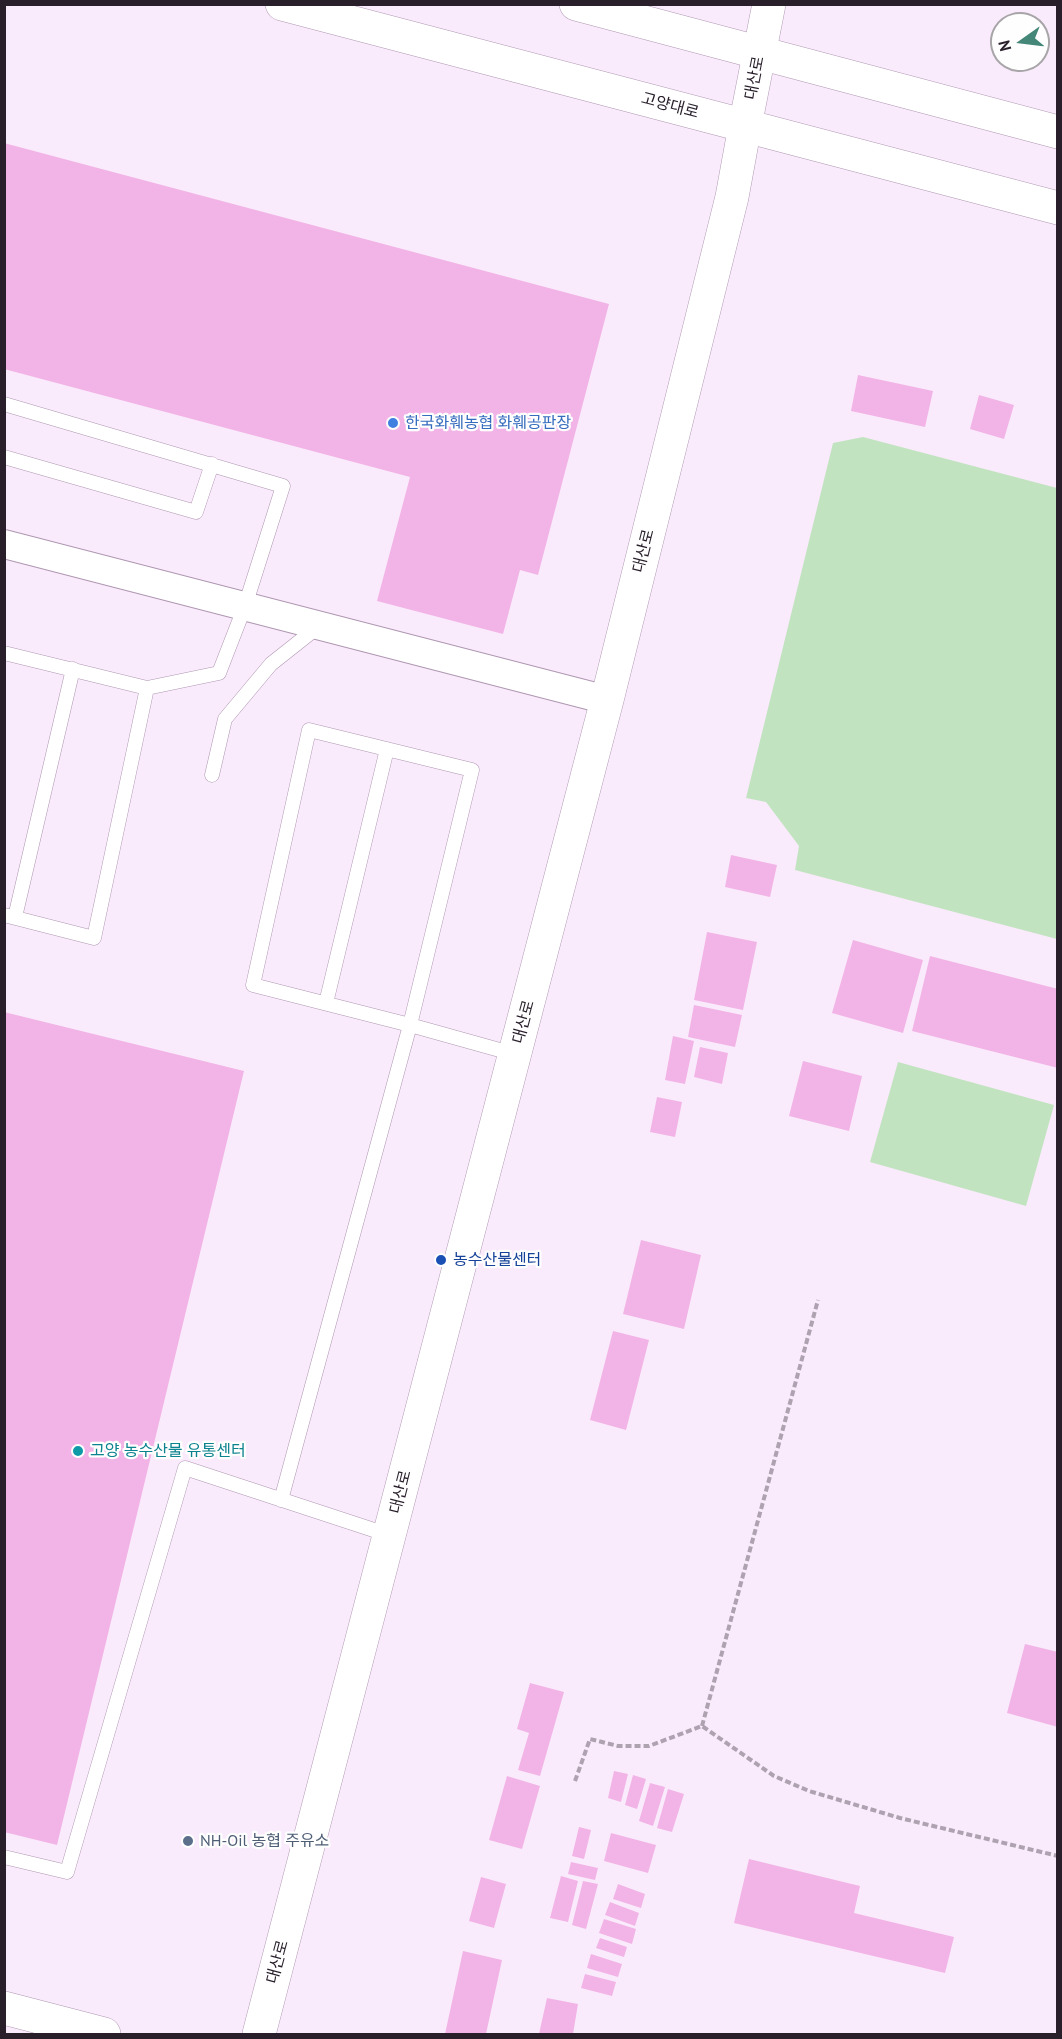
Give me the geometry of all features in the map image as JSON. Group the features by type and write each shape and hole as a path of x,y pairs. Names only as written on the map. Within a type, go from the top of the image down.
{"street":[{"name":"고양대로","path":"282,4 1058,208"},
{"path":"576,4 1058,132"},
{"name":"대산로","path":"259,2034 607,700 732,197 769,4"},
{"path":"4,544 607,700"},
{"path":"4,2008 104,2034"}],"lane":[{"path":"4,404 283,486 245,606 219,673 147,688 4,652"},
{"path":"4,457 196,512 212,464"},
{"path":"212,775 225,719 271,664 319,626"},
{"path":"73,669 10,916 94,938 147,688"},
{"path":"281,1500 410,1025 472,770 309,730 253,985 410,1025 515,1054"},
{"path":"326,1003 387,749"},
{"path":"4,1857 67,1872 185,1468 390,1535"}],"path":[{"path":"702,1726 818,1300"},
{"path":"575,1781 590,1738 618,1746 649,1746 702,1726"},
{"path":"702,1726 774,1776 809,1791 900,1818 1058,1856"}],"green space":[{"path":"863,437 1057,488 1057,939 795,870 799,846 766,802 746,798 833,443"},
{"path":"898,1062 1054,1105 1026,1206 870,1162"}],"building":[{"name":"한국화훼농협 화훼공판장","path":"4,143 609,304 538,575 520,570 503,634 377,601 410,477 4,369"},
{"path":"858,375 933,391 925,427 851,411"},
{"path":"979,395 1014,405 1004,439 970,429"},
{"path":"731,855 777,865 770,897 725,887"},
{"path":"707,932 757,942 743,1010 694,1000"},
{"path":"853,940 923,960 903,1033 832,1013"},
{"path":"930,956 1058,989 1058,1068 912,1031"},
{"path":"694,1005 742,1015 735,1047 688,1037"},
{"name":"고양 농수산물 유통센터","path":"4,1012 244,1071 57,1845 4,1832"},
{"path":"673,1036 694,1041 685,1084 665,1080"},
{"path":"700,1047 728,1053 722,1084 694,1077"},
{"path":"803,1061 862,1076 849,1131 789,1116"},
{"path":"657,1097 682,1102 675,1137 650,1132"},
{"path":"641,1240 701,1255 684,1329 623,1314"},
{"path":"613,1331 649,1340 626,1430 590,1420"},
{"path":"1025,1644 1058,1652 1058,1727 1007,1713"},
{"path":"530,1683 564,1692 540,1776 518,1770 529,1733 517,1729"},
{"path":"614,1771 628,1774 621,1802 608,1798"},
{"path":"633,1775 646,1779 637,1809 625,1805"},
{"path":"507,1776 540,1786 522,1849 489,1840"},
{"path":"650,1783 665,1787 653,1826 639,1821"},
{"path":"668,1789 684,1794 672,1832 657,1828"},
{"path":"579,1827 591,1830 584,1859 572,1856"},
{"path":"611,1833 656,1845 648,1873 604,1861"},
{"path":"749,1859 860,1886 854,1913 954,1937 945,1973 734,1923"},
{"path":"571,1862 598,1868 595,1880 568,1874"},
{"path":"561,1876 578,1881 568,1922 550,1918"},
{"path":"481,1877 506,1884 494,1928 469,1921"},
{"path":"583,1881 598,1884 586,1929 572,1925"},
{"path":"618,1884 645,1894 641,1908 613,1899"},
{"path":"610,1902 639,1913 635,1926 605,1915"},
{"path":"604,1919 636,1929 632,1944 599,1933"},
{"path":"600,1938 627,1947 624,1957 596,1948"},
{"path":"463,1951 502,1960 486,2034 445,2034"},
{"path":"591,1954 622,1964 618,1977 587,1968"},
{"path":"585,1974 616,1982 612,1996 581,1988"},
{"path":"547,1998 578,2004 573,2034 539,2034"}],"place":[{"name":"한국화훼농협 화훼공판장","path":"393,423"},
{"name":"농수산물센터","path":"441,1260"},
{"name":"고양 농수산물 유통센터","path":"78,1451"},
{"name":"NH-Oil 농협 주유소","path":"188,1841"}]}
